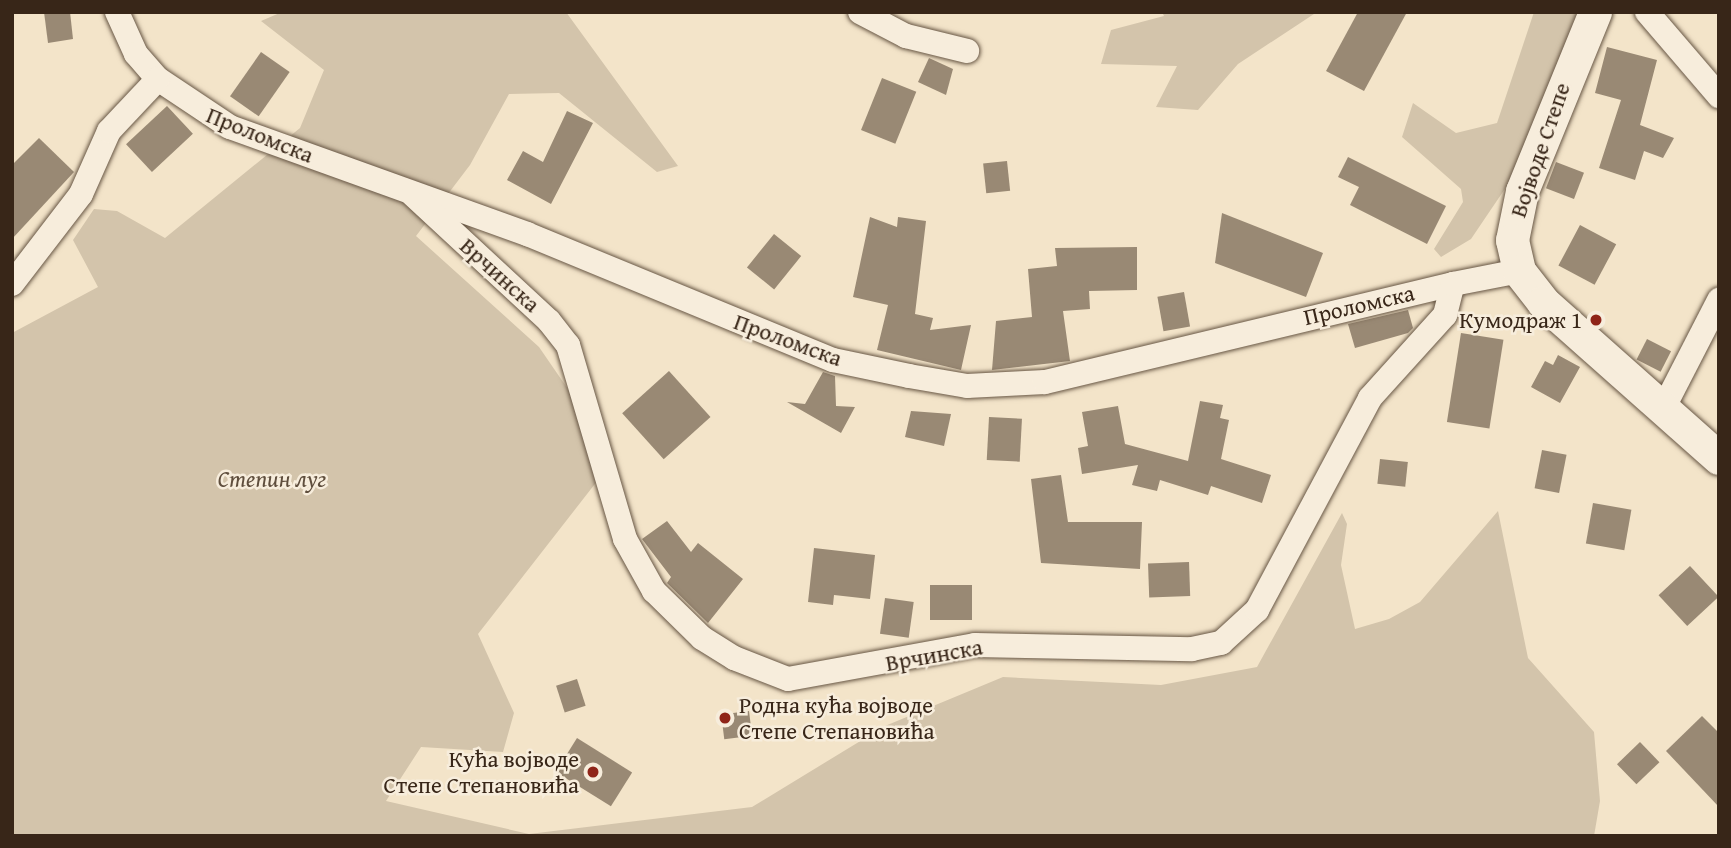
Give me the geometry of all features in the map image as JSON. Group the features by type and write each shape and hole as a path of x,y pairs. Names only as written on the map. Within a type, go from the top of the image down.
{"street":[{"name":"Проломска","path":"117,12 136,54 158,79 230,127 527,234 833,360 967,386 1008,387 1107,370 1336,308 1453,284"},
{"path":"860,12 906,36 967,51"},
{"name":"Војводе Степе","path":"1595,12 1522,191 1512,240 1519,271 1543,302 1719,458"},
{"path":"1647,12 1719,96"},
{"path":"12,284 80,194 109,131 158,79"},
{"name":"Врчинска","path":"413,195 549,321 568,345 625,539 654,591 702,638 734,658 788,679 975,645 1192,649 1221,643 1257,610 1370,398 1445,315 1453,284"},
{"path":"1453,284 1519,271"},
{"path":"1663,409 1719,300"}],"green space":[{"name":"Степин луг","path":"282,12 566,12 678,166 657,172 559,93 509,94 470,165 416,236 539,347 594,427 605,471 478,634 514,713 503,752 421,747 386,801 529,834 752,807 885,726 1003,677 1161,685 1257,667 1342,513 1347,524 1341,565 1355,629 1389,619 1420,602 1498,511 1528,658 1594,732 1600,801 1594,836 12,836 12,333 98,287 73,240 94,209 117,211 165,238 300,128 324,70 261,21"},
{"path":"1162,12 1317,12 1238,64 1198,110 1156,107 1177,66 1101,64 1111,30 1164,16"},
{"path":"1534,12 1580,12 1517,171 1471,239 1441,257 1434,249 1463,202 1461,189 1402,137 1413,103 1456,133 1497,123"}],"building":[{"path":"44,12 70,12 73,39 48,43"},
{"path":"1358,12 1407,12 1364,91 1326,71"},
{"path":"1607,47 1657,60 1640,125 1674,138 1663,158 1644,151 1635,180 1599,168 1621,100 1595,93"},
{"path":"261,52 290,72 259,116 230,96"},
{"path":"929,58 953,69 946,95 918,82"},
{"path":"882,78 916,92 895,144 861,130"},
{"path":"167,106 193,134 152,172 126,144"},
{"path":"567,111 593,123 551,204 507,180 523,151 543,162"},
{"path":"39,138 74,172 12,239 12,165"},
{"path":"1348,157 1446,206 1427,244 1350,205 1359,187 1338,177"},
{"path":"1007,161 1010,191 986,193 983,164"},
{"path":"1556,162 1584,173 1574,199 1546,188"},
{"path":"1222,213 1323,253 1306,297 1215,263"},
{"path":"870,217 897,227 898,217 926,221 915,314 933,318 930,330 971,325 961,370 877,350 888,305 853,297"},
{"path":"1580,225 1616,244 1595,285 1558,266"},
{"path":"774,234 801,256 774,289 747,267"},
{"path":"1137,247 1137,290 1089,291 1090,309 1063,311 1070,361 992,370 996,321 1032,317 1028,269 1057,266 1055,248"},
{"path":"1184,292 1190,326 1163,331 1157,297"},
{"path":"1408,310 1413,328 1408,333 1355,348 1348,324"},
{"path":"1461,333 1503,340 1489,429 1447,422"},
{"path":"1647,339 1671,351 1661,372 1637,359"},
{"path":"1558,355 1580,367 1560,403 1531,387 1545,361 1553,365"},
{"path":"669,371 710,417 664,459 622,413"},
{"path":"823,372 835,376 836,406 855,407 841,433 787,402 805,404"},
{"path":"1200,401 1223,405 1220,418 1229,420 1221,459 1271,475 1262,503 1211,486 1208,495 1160,480 1157,491 1132,485 1138,465 1082,474 1078,448 1088,446 1082,412 1118,406 1125,444 1188,461"},
{"path":"911,411 951,414 944,446 905,437"},
{"path":"989,417 1022,419 1020,462 987,460"},
{"path":"1542,450 1567,455 1559,493 1535,488"},
{"path":"1380,459 1408,462 1405,487 1377,484"},
{"path":"1061,475 1068,522 1142,522 1140,569 1041,563 1031,479"},
{"path":"1593,503 1631,510 1624,550 1586,543"},
{"path":"667,521 691,552 698,543 743,579 708,623 667,583 671,577 642,539"},
{"path":"814,548 875,555 870,599 834,595 833,605 808,602"},
{"path":"1189,562 1190,596 1149,597 1148,563"},
{"path":"1690,566 1719,597 1687,626 1659,595"},
{"path":"930,585 972,585 972,620 930,620"},
{"path":"885,598 914,602 909,638 880,634"},
{"path":"577,679 586,706 565,712 556,686"},
{"path":"749,711 752,736 724,739 721,714"},
{"path":"1702,716 1719,733 1719,807 1666,751"},
{"name":"Кућа војводе Степе Степановића","path":"577,738 632,772 611,806 556,772"},
{"path":"1640,742 1659,762 1636,784 1617,764"}],"place":[{"name":"Кумодраж 1","path":"1596,320"},
{"name":"Родна кућа војводе Степе Степановића","path":"725,718"},
{"name":"Кућа војводе Степе Степановића","path":"593,772"}]}
